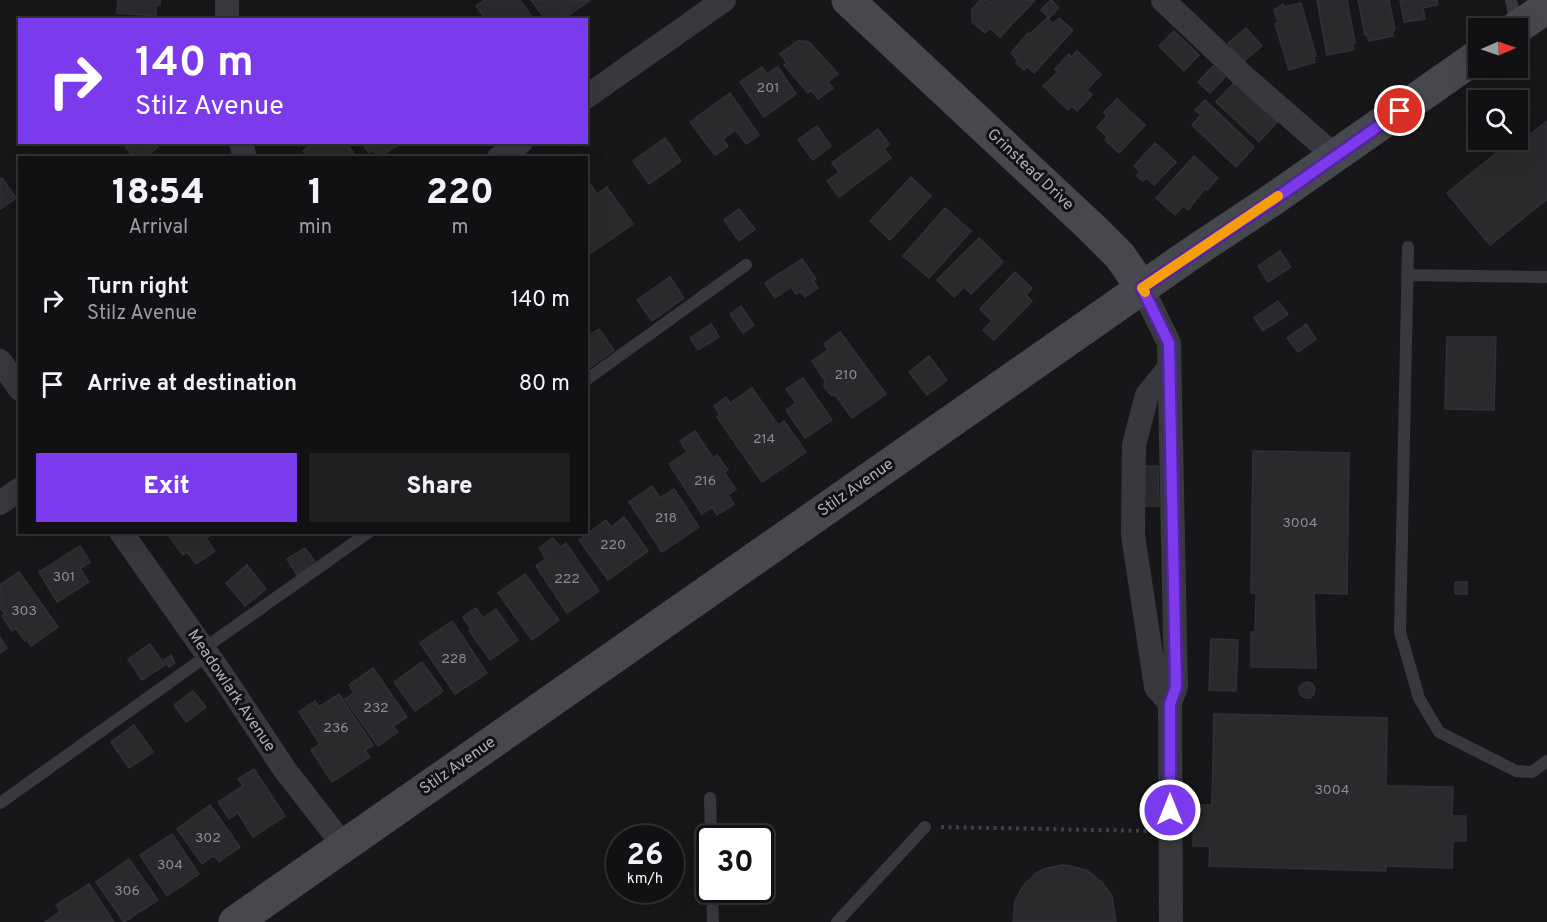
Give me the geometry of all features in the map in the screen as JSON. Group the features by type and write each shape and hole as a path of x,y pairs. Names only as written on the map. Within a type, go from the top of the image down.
{"street":[{"path":"227,0 227,18"},
{"path":"588,96 724,0"},
{"name":"Grinstead Drive","path":"848,0 1120,256 1142,288 1169,343 1176,687 1170,704 1171,922"},
{"path":"1163,0 1242,75 1335,156"},
{"path":"1528,20 1547,7"},
{"name":"Stilz Avenue","path":"235,922 1468,63"},
{"path":"503,156 518,144"},
{"path":"0,361 18,385"},
{"path":"1169,368 1147,394 1134,445 1133,535 1156,687 1170,704"},
{"path":"0,503 18,490"},
{"name":"Meadowlark Avenue","path":"122,534 285,770 344,846"}],"lane":[{"path":"1511,0 1515,18"},
{"path":"1408,247 1400,632 1419,698 1439,732 1516,771 1532,772 1547,761"},
{"path":"588,379 746,265"},
{"path":"1407,275 1547,277"},
{"path":"0,803 366,534"},
{"path":"710,798 711,825"},
{"path":"837,922 925,827"},
{"path":"712,903 713,922"}],"path":[{"path":"925,827 1170,832"}],"building":[{"path":"118,0 160,0 160,5 156,5 156,16 117,13"},
{"path":"485,0 520,0 533,18 485,18 476,6"},
{"path":"531,0 589,1 566,17 564,15 560,18 544,18"},
{"path":"980,0 987,0 990,3 992,0 1035,0 1000,37 990,28 985,33 972,22 972,9"},
{"path":"1051,0 1059,8 1049,18 1041,10"},
{"path":"1317,0 1347,0 1355,43 1352,43 1354,50 1327,55"},
{"path":"1358,0 1389,0 1395,30 1392,31 1393,36 1369,41 1367,34 1365,35"},
{"path":"1400,0 1437,0 1438,5 1423,8 1425,19 1404,22"},
{"path":"1301,3 1316,56 1314,56 1315,62 1289,70 1275,24 1278,23 1274,10 1283,4 1284,7"},
{"path":"1047,18 1053,24 1059,18 1073,30 1034,73 1027,66 1024,70 1016,63 1018,61 1011,53 1028,33 1030,34"},
{"path":"1246,28 1262,46 1244,61 1228,43"},
{"path":"1174,31 1199,55 1184,71 1159,46"},
{"path":"798,41 810,43 838,74 828,82 833,88 818,99 811,90 808,93 784,65 787,63 780,54"},
{"path":"1077,51 1101,74 1087,90 1092,95 1077,111 1072,106 1068,110 1043,86 1058,72 1055,69 1069,54 1071,57"},
{"path":"1213,66 1225,77 1210,93 1198,82"},
{"path":"762,67 767,74 778,67 796,94 764,117 740,82"},
{"path":"1234,83 1277,122 1259,142 1216,102"},
{"path":"730,93 759,135 746,144 736,130 723,139 728,146 715,155 690,122"},
{"path":"1117,99 1145,125 1119,153 1105,140 1107,137 1097,127 1107,116 1104,112"},
{"path":"1205,100 1254,147 1236,167 1192,125 1201,115 1195,110"},
{"path":"1547,121 1547,199 1490,245 1447,193 1500,150 1528,150 1528,136"},
{"path":"817,126 831,146 813,160 798,140"},
{"path":"878,129 889,144 884,149 891,158 839,197 827,181 839,172 832,163"},
{"path":"665,138 681,161 649,184 633,161"},
{"path":"1155,143 1176,162 1154,185 1146,178 1143,181 1139,178 1137,176 1140,172 1134,166"},
{"path":"124,144 156,144 158,147 147,156 132,156"},
{"path":"312,144 347,144 356,156 307,156 303,151"},
{"path":"362,144 399,144 382,156 377,156 373,151 369,153"},
{"path":"1194,156 1218,178 1207,190 1205,188 1188,210 1183,206 1175,215 1156,198"},
{"path":"911,177 931,196 890,240 870,221"},
{"path":"2,178 16,198 0,209 0,179"},
{"path":"590,184 597,194 607,187 633,224 591,253 588,249 588,186"},
{"path":"945,208 971,231 929,278 903,256"},
{"path":"739,209 755,229 739,241 724,220"},
{"path":"979,238 1003,262 971,294 964,287 954,297 937,280"},
{"path":"1280,251 1291,267 1268,282 1258,266"},
{"path":"802,259 816,279 813,281 818,288 805,297 801,291 796,294 791,287 775,298 765,283"},
{"path":"1015,272 1032,288 1026,295 1032,301 994,340 983,330 992,321 980,309"},
{"path":"670,277 684,298 652,321 637,300"},
{"path":"1278,301 1288,314 1263,331 1254,318"},
{"path":"741,306 754,325 743,333 730,314"},
{"path":"711,324 719,337 698,350 690,338"},
{"path":"1306,324 1316,339 1298,352 1287,338"},
{"path":"599,329 614,350 589,368 588,367 588,336"},
{"path":"840,332 886,394 852,418 836,396 831,395 824,386 825,381 812,361 828,350 824,344"},
{"path":"1447,337 1496,337 1494,410 1445,409"},
{"path":"929,356 947,380 927,395 909,372"},
{"path":"803,378 832,420 805,438 786,410 796,403 786,389"},
{"path":"752,388 778,425 784,421 806,452 762,482 717,417 720,415 714,406 726,397 730,403"},
{"path":"695,431 713,458 717,455 728,470 724,472 736,489 728,495 734,504 717,515 712,507 702,514 669,464 687,452 680,441"},
{"path":"1253,451 1349,453 1347,594 1314,593 1316,668 1251,667 1251,632 1255,632 1256,593 1251,593"},
{"path":"1143,466 1158,466 1159,506 1143,506"},
{"path":"652,486 660,498 674,489 699,527 662,552 629,502"},
{"path":"624,517 648,551 608,580 579,540 606,520 611,527"},
{"path":"167,534 208,534 209,536 206,538 215,551 196,564 187,552 183,555"},
{"path":"553,538 560,547 566,543 599,591 567,613 536,566 546,559 539,548"},
{"path":"80,546 90,562 80,569 89,582 57,602 39,572"},
{"path":"305,548 318,566 299,578 287,559"},
{"path":"247,565 266,589 245,606 226,583"},
{"path":"19,572 58,627 31,646 16,628 12,631 2,616 5,614 0,608 0,585"},
{"path":"525,574 559,620 532,640 498,593"},
{"path":"1455,582 1467,582 1467,594 1455,594"},
{"path":"476,608 483,618 496,609 518,640 490,660 469,630 471,629 463,617"},
{"path":"452,621 487,673 455,694 420,643"},
{"path":"0,637 7,648 0,653"},
{"path":"1211,639 1238,640 1236,691 1209,690"},
{"path":"150,644 165,665 142,680 128,659"},
{"path":"171,655 175,663 169,667 164,660"},
{"path":"422,662 443,691 415,711 394,682"},
{"path":"373,668 407,717 393,726 398,732 378,746 345,699 354,693 349,685"},
{"path":"1307,682 1315,690 1307,698 1299,690"},
{"path":"193,691 206,707 186,722 174,705"},
{"path":"339,694 373,745 365,750 370,757 332,782 311,750 320,744 299,712 315,701 319,707"},
{"path":"1214,714 1387,718 1386,786 1453,787 1452,816 1466,816 1466,841 1453,841 1452,868 1386,866 1386,871 1209,866 1210,846 1193,846 1194,805 1212,805"},
{"path":"134,725 153,752 129,768 111,742"},
{"path":"254,769 285,816 253,837 238,813 229,819 218,802 243,786 238,779"},
{"path":"210,805 240,847 219,862 214,855 202,864 177,829"},
{"path":"172,834 199,874 167,896 140,855"},
{"path":"129,859 158,900 124,922 96,882"},
{"path":"1062,865 1088,871 1102,882 1112,896 1116,922 1013,922 1015,901 1023,886 1036,873"},
{"path":"89,884 114,922 45,922 60,912 56,905"}],"slow traffic":[{"path":"1145,292 1142,288 1278,196"}],"route":[{"path":"1170,810 1170,704 1176,687 1169,343 1142,288 1272,201 1400,111"}]}
